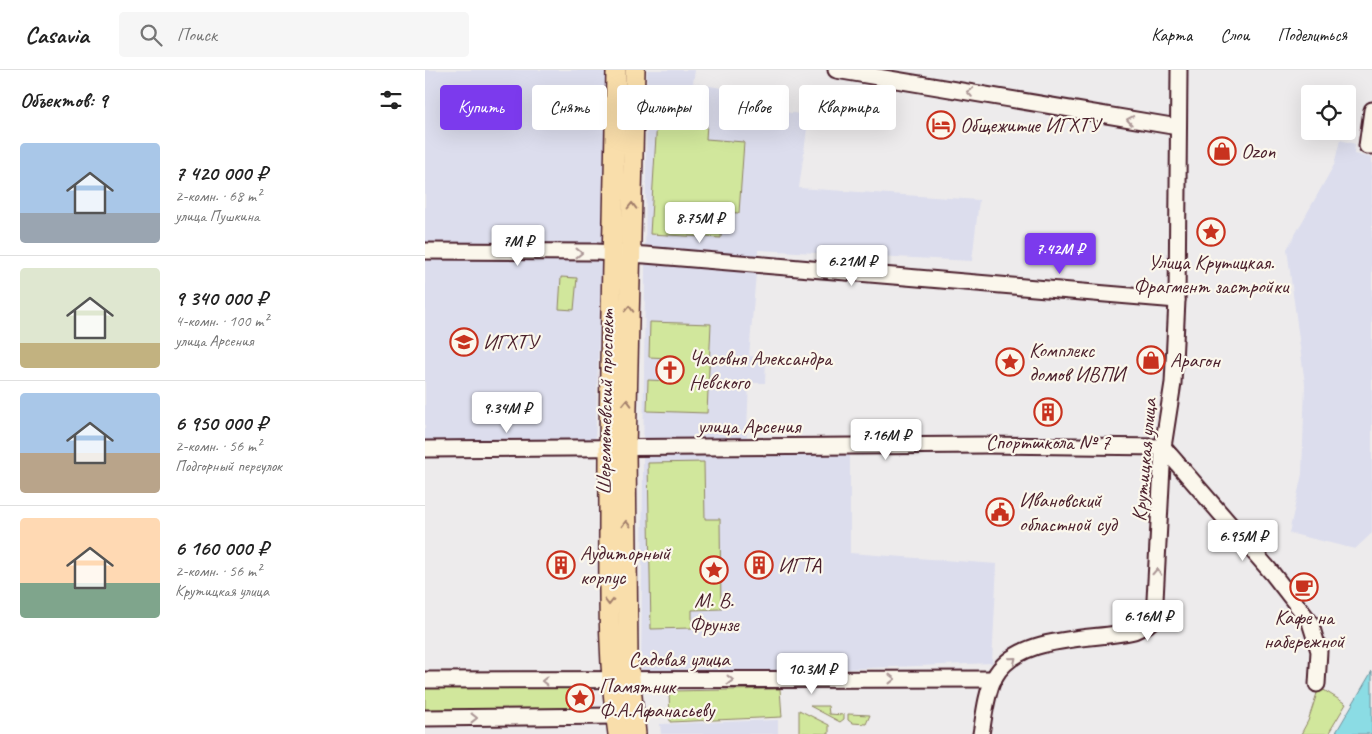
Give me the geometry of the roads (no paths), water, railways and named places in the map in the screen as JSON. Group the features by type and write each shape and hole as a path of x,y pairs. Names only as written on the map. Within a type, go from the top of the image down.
{"main road":[{"name":"Шереметевский проспект","path":"616,70 612,253 620,681 617,725"},
{"name":"Шереметевский проспект","path":"617,448 631,254 635,70"},
{"name":"Шереметевский проспект","path":"620,681 636,734"}],"street":[{"path":"836,70 1178,127"},
{"name":"Крутицкая улица","path":"981,734 994,679 1014,657 1037,645 1129,632 1147,625 1154,618 1163,447 1173,384 1177,300 1179,70"},
{"path":"1372,110 1367,146 1372,146"},
{"path":"425,251 631,254 1177,300"},
{"path":"1163,447 1272,572 1310,622 1319,651 1317,684"},
{"name":"улица Арсения","path":"425,448 1163,447"},
{"name":"Садовая улица","path":"425,680 994,679"},
{"path":"425,718 617,725"}],"water":[{"path":"1372,671 1372,734 1335,734"}],"place":[{"name":"Общежитие ИГХТУ","path":"941,125"},
{"name":"Ozon","path":"1222,151"},
{"name":"Улица Крутицкая. Фрагмент застройки","path":"1211,232"},
{"name":"ИГХТУ","path":"464,342"},
{"name":"Арагон","path":"1151,360"},
{"name":"Комплекс домов ИВПИ","path":"1010,362"},
{"name":"Часовня Александра Невского","path":"670,370"},
{"name":"Спортшкола № 7","path":"1048,412"},
{"name":"Ивановский областной суд","path":"1000,512"},
{"name":"Аудиторный корпус","path":"561,565"},
{"name":"ИГТА","path":"759,565"},
{"name":"М. В. Фрунзе","path":"714,570"},
{"name":"Кафе на набережной","path":"1304,587"},
{"name":"Памятник Ф.А.Афанасьеву","path":"580,698"}]}
